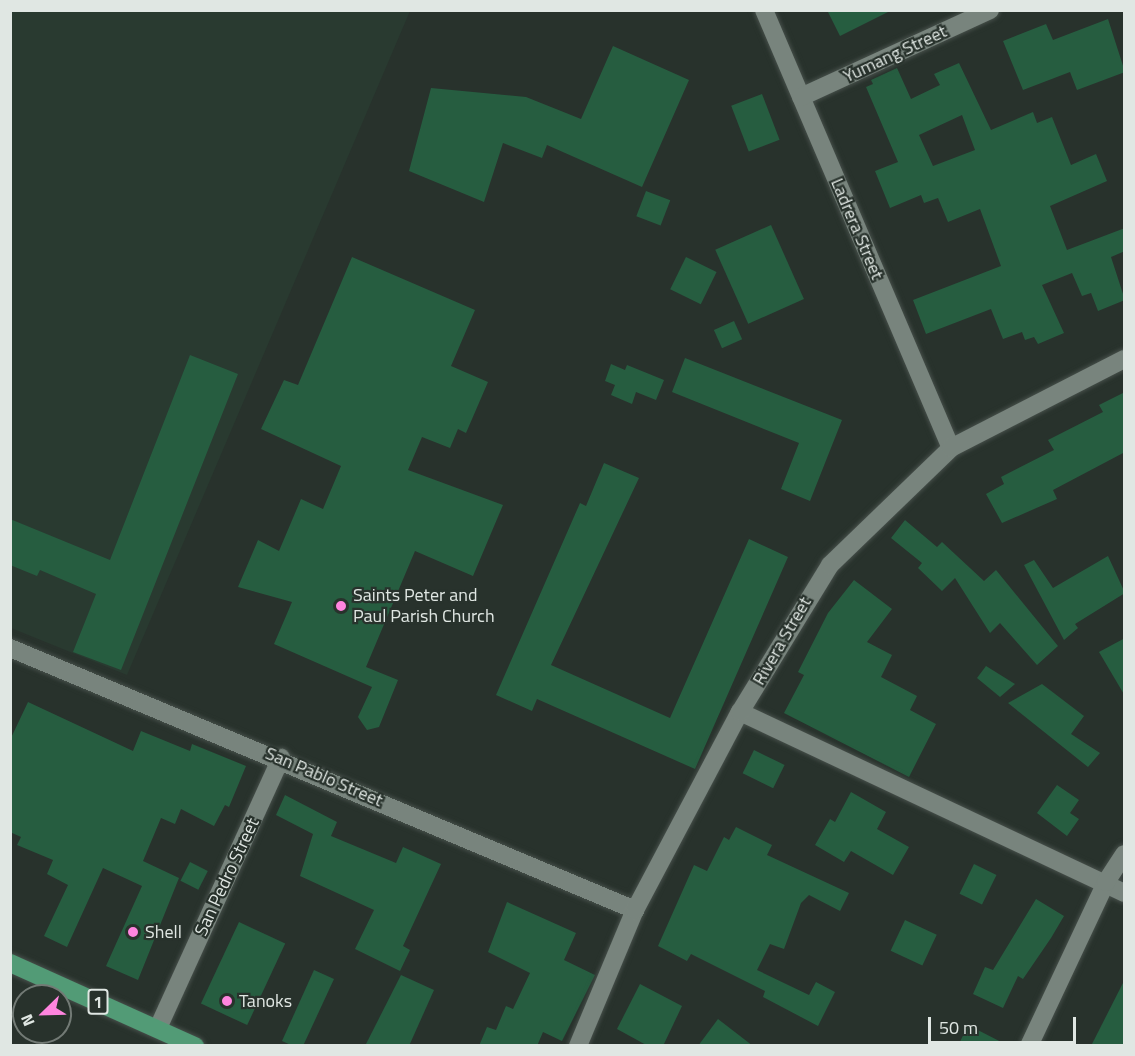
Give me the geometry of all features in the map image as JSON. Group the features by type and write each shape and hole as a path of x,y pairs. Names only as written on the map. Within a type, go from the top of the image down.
{"main road":[{"name":"1","path":"10,963 195,1046"}],"street":[{"name":"Ladrera Street","path":"764,10 951,448"},
{"name":"Yumang Street","path":"801,97 990,10"},
{"name":"Rivera Street","path":"578,1046 635,910 740,712 830,565 951,448 1125,359"},
{"name":"San Pablo Street","path":"10,648 281,758 635,910"},
{"path":"740,712 1106,882 1125,893"},
{"name":"San Pedro Street","path":"158,1028 281,758"},
{"path":"1029,1046 1106,882 1125,854"}],"shaded area":[{"path":"10,11 410,11 127,675 11,628"}],"building":[{"path":"827,10 892,10 840,36"},
{"path":"1108,19 1125,72 1077,90 1070,72 1023,90 1003,41 1046,24 1053,40"},
{"path":"613,46 689,80 642,187 547,145 542,158 503,143 484,202 409,171 431,88 526,97 581,119"},
{"path":"959,63 991,130 1033,112 1037,123 1052,117 1071,165 1096,154 1107,181 1050,206 1067,250 1125,228 1125,251 1111,257 1125,300 1098,311 1091,293 1082,296 1072,273 1042,285 1064,333 1038,344 1034,337 1025,340 1022,332 1003,339 991,309 926,334 913,300 1001,266 980,209 948,222 938,198 924,203 921,195 890,208 875,171 898,162 866,87 873,84 871,80 897,68 911,99 940,85 934,74","holes":["962,115 975,150 933,166 919,135"]},
{"path":"762,94 780,140 749,152 731,106"},
{"path":"646,191 670,200 661,226 636,216"},
{"path":"771,225 804,299 748,324 715,250"},
{"path":"352,257 475,310 451,366 488,382 466,433 458,429 450,448 422,437 408,470 503,505 473,576 415,551 366,667 398,680 379,727 367,730 358,717 372,687 274,644 292,602 238,587 258,540 279,551 301,499 323,509 341,466 261,429 284,380 298,385"},
{"path":"686,257 717,272 701,304 670,289"},
{"path":"734,321 742,339 722,348 714,330"},
{"path":"190,355 238,374 121,670 73,652 96,594 40,570 37,576 10,565 10,519 110,560"},
{"path":"685,358 842,420 810,501 781,489 799,443 672,392"},
{"path":"611,364 625,370 627,365 664,380 656,400 636,392 632,404 611,395 615,385 605,381"},
{"path":"1125,392 1125,452 1053,490 1057,499 1002,523 986,494 1004,484 1001,477 1054,450 1048,440 1103,412 1099,405"},
{"path":"604,463 639,478 551,665 670,718 749,539 788,557 695,769 537,699 532,711 496,695 580,503 586,506"},
{"path":"905,520 937,547 942,542 984,581 996,570 1058,646 1037,665 1000,623 990,633 955,578 942,591 918,568 922,563 891,538"},
{"path":"1108,556 1125,593 1075,624 1078,628 1064,640 1024,565 1034,560 1053,588"},
{"path":"854,580 892,609 867,642 892,655 881,677 917,696 910,710 936,724 909,777 784,713 804,675 798,672 828,613"},
{"path":"1125,638 1125,696 1099,652"},
{"path":"986,666 1015,684 1000,697 977,678"},
{"path":"1042,684 1084,716 1071,734 1100,753 1088,767 1008,703"},
{"path":"28,702 133,751 141,731 190,751 192,744 246,766 229,807 225,805 214,826 181,809 175,824 161,818 143,861 179,878 138,980 106,966 142,886 103,868 67,947 44,936 68,885 47,874 53,860 17,845 21,837 10,832 10,740"},
{"path":"754,750 785,765 773,788 743,773"},
{"path":"1057,785 1079,800 1070,813 1079,819 1067,836 1037,813"},
{"path":"851,792 886,812 877,829 909,847 893,875 851,851 844,862 815,845 830,819 835,822"},
{"path":"285,795 337,822 331,836 396,863 403,847 441,864 403,946 410,950 400,971 355,949 374,910 300,876 313,834 276,815"},
{"path":"736,827 772,845 767,855 849,893 840,911 809,895 801,903 784,949 770,944 757,970 809,995 816,982 835,992 818,1026 763,997 765,991 691,954 687,961 658,946 694,865 707,871 724,837 729,840"},
{"path":"190,862 208,871 198,890 180,881"},
{"path":"974,864 996,875 982,905 960,894"},
{"path":"1036,899 1064,916 1051,938 1023,979 1018,976 1003,1008 973,994 985,967 993,970"},
{"path":"507,902 576,933 564,960 595,975 562,1041 543,1032 537,1046 479,1046 487,1027 496,1030 506,1006 513,1009 530,973 488,952"},
{"path":"905,920 937,935 922,966 891,951"},
{"path":"239,922 285,944 247,1025 201,1004"},
{"path":"314,970 334,979 303,1046 293,1046 282,1041"},
{"path":"401,975 434,990 409,1046 365,1046"},
{"path":"1125,979 1125,1046 1091,1046"},
{"path":"640,984 682,1006 663,1046 648,1046 617,1029"},
{"path":"718,1019 753,1046 698,1046"},
{"path":"968,1025 1009,1046 958,1046"}],"place":[{"name":"Saints Peter and Paul Parish Church","path":"341,606"},
{"name":"Shell","path":"133,932"},
{"name":"Tanoks","path":"227,1001"}]}
